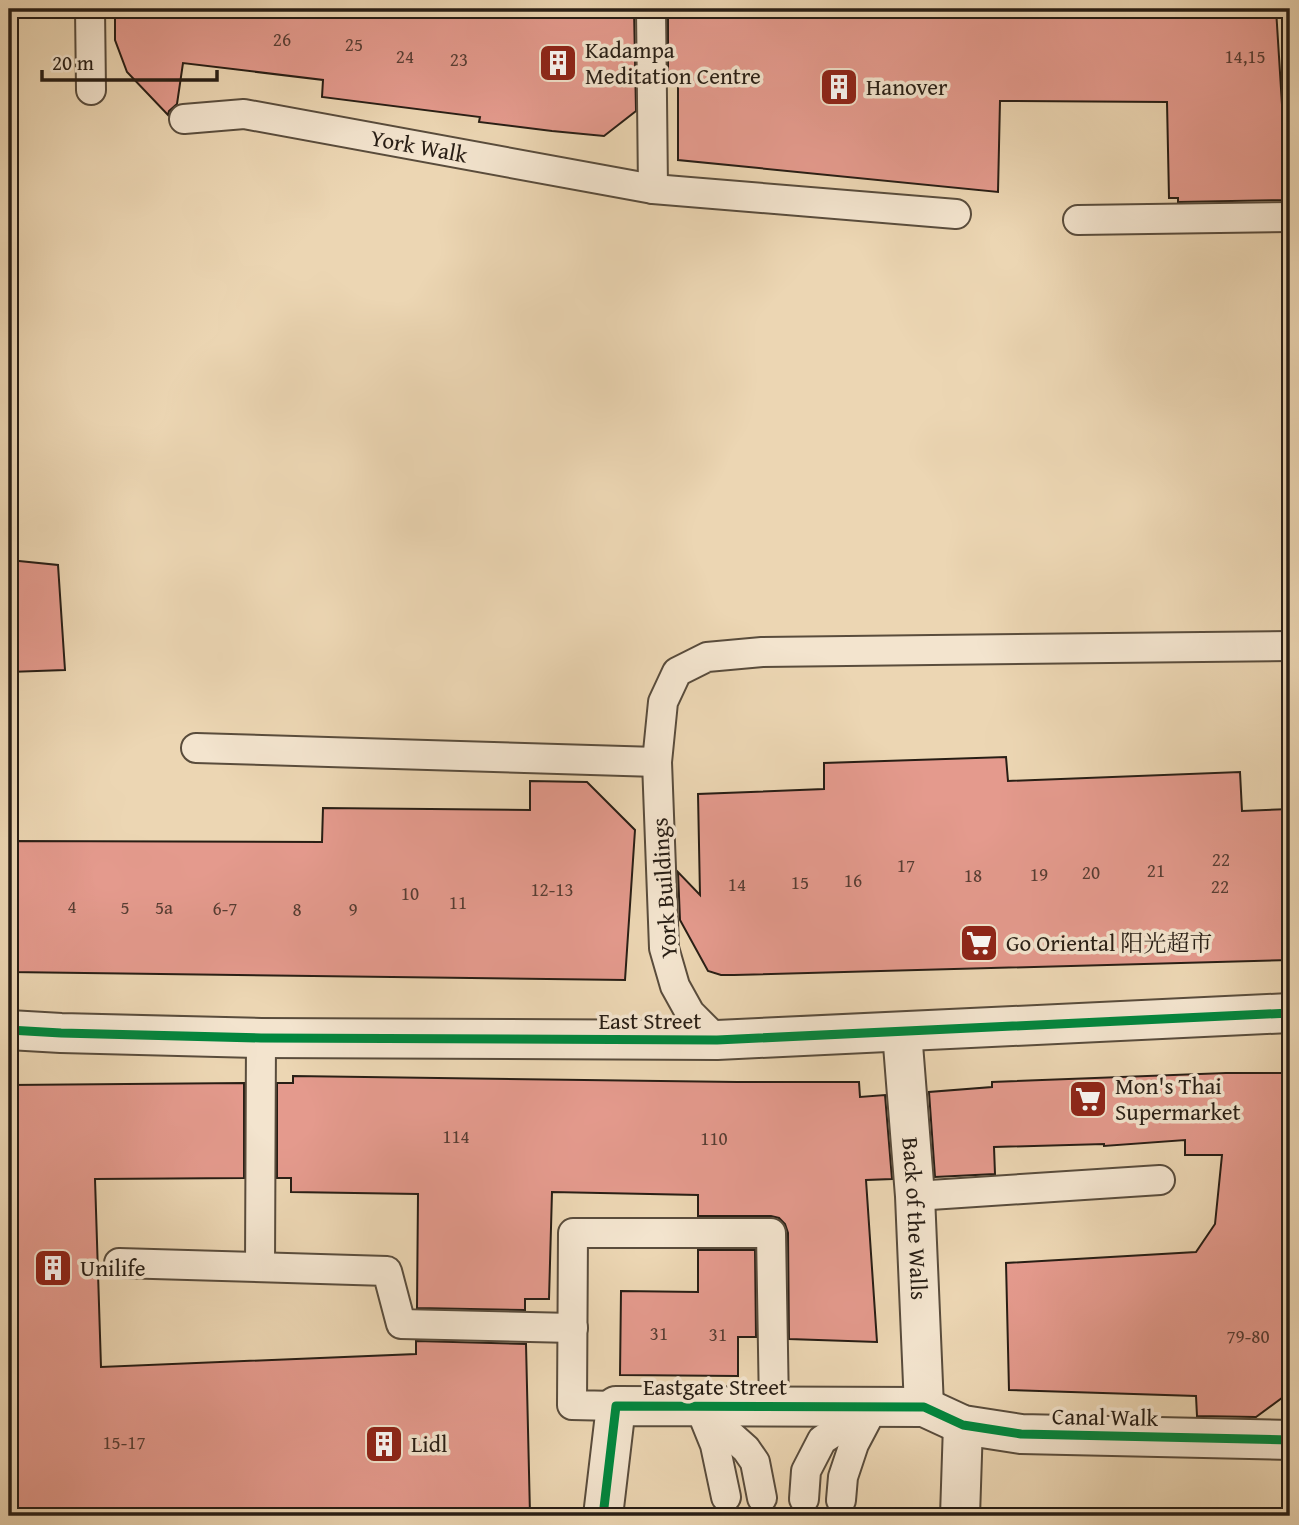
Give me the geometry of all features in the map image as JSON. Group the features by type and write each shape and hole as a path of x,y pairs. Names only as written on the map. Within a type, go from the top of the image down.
{"street":[{"name":"East Street","path":"9,1030 261,1038 717,1040 1290,1013"},
{"name":"Back of the Walls","path":"902,1032 915,1196 924,1407"},
{"name":"Eastgate Street","path":"603,1516 616,1406 924,1407"},
{"name":"Canal Walk","path":"924,1407 963,1425 1021,1434 1290,1440"},
{"path":"960,1516 963,1425"}],"lane":[{"path":"90,9 92,90"},
{"path":"650,9 653,189"},
{"name":"York Walk","path":"184,119 244,114 653,189 956,214"},
{"path":"1078,220 1290,217"},
{"name":"York Buildings","path":"717,1040 690,1013 675,986 664,948 657,762 663,702 677,672 707,657 762,652 1290,646"},
{"path":"196,748 657,762"},
{"path":"260,1266 261,1038"},
{"path":"915,1196 1160,1180"},
{"path":"616,1406 572,1405 573,1233 771,1233 774,1407"},
{"path":"119,1263 387,1271 401,1324 573,1328"},
{"path":"804,1499 806,1471 822,1440 874,1406"},
{"path":"841,1500 843,1477 855,1444 874,1406"},
{"path":"699,1407 715,1445 726,1497"},
{"path":"699,1407 746,1449 755,1462 762,1499"}],"building":[{"path":"115,9 634,9 636,111 604,136 552,131 479,122 480,117 322,97 323,80 183,63 177,104 168,115 127,72 115,40"},
{"path":"668,9 1276,9 1288,200 1178,202 1178,198 1169,198 1167,102 1000,101 998,192 678,160 678,78 668,85"},
{"path":"9,560 58,565 65,670 9,672"},
{"path":"1006,757 1008,781 1240,772 1242,811 1290,809 1290,960 734,975 708,971 680,920 678,872 700,895 698,794 824,789 824,763"},
{"path":"530,781 587,782 635,830 625,980 9,972 9,841 322,842 323,808 530,810"},
{"path":"1287,1073 1290,1392 1256,1417 1197,1416 1196,1396 1009,1390 1006,1263 1196,1252 1215,1224 1222,1155 1185,1155 1185,1140 1104,1146 994,1147 995,1174 935,1177 929,1092 992,1087 992,1082"},
{"path":"293,1076 859,1082 860,1097 885,1095 892,1179 866,1180 877,1342 789,1339 788,1233 785,1224 779,1218 771,1216 698,1216 698,1195 552,1192 549,1299 525,1299 525,1310 417,1308 418,1194 291,1192 291,1178 277,1178 277,1083 293,1083"},
{"path":"244,1083 244,1178 95,1179 101,1367 416,1354 416,1341 526,1344 530,1515 9,1516 9,1085"},
{"path":"698,1250 755,1250 756,1337 738,1337 738,1376 620,1375 621,1291 698,1292"}],"cycle path":[{"path":"9,1030 261,1038 717,1040 1290,1013"},
{"path":"603,1516 616,1406 924,1407 963,1425 1021,1434 1290,1440"}],"place":[{"name":"Kadampa Meditation Centre","path":"558,63"},
{"name":"Hanover","path":"839,87"},
{"name":"Go Oriental 阳光超市","path":"979,943"},
{"name":"Mon's Thai Supermarket","path":"1088,1099"},
{"name":"Unilife","path":"53,1268"},
{"name":"Lidl","path":"384,1444"}]}
